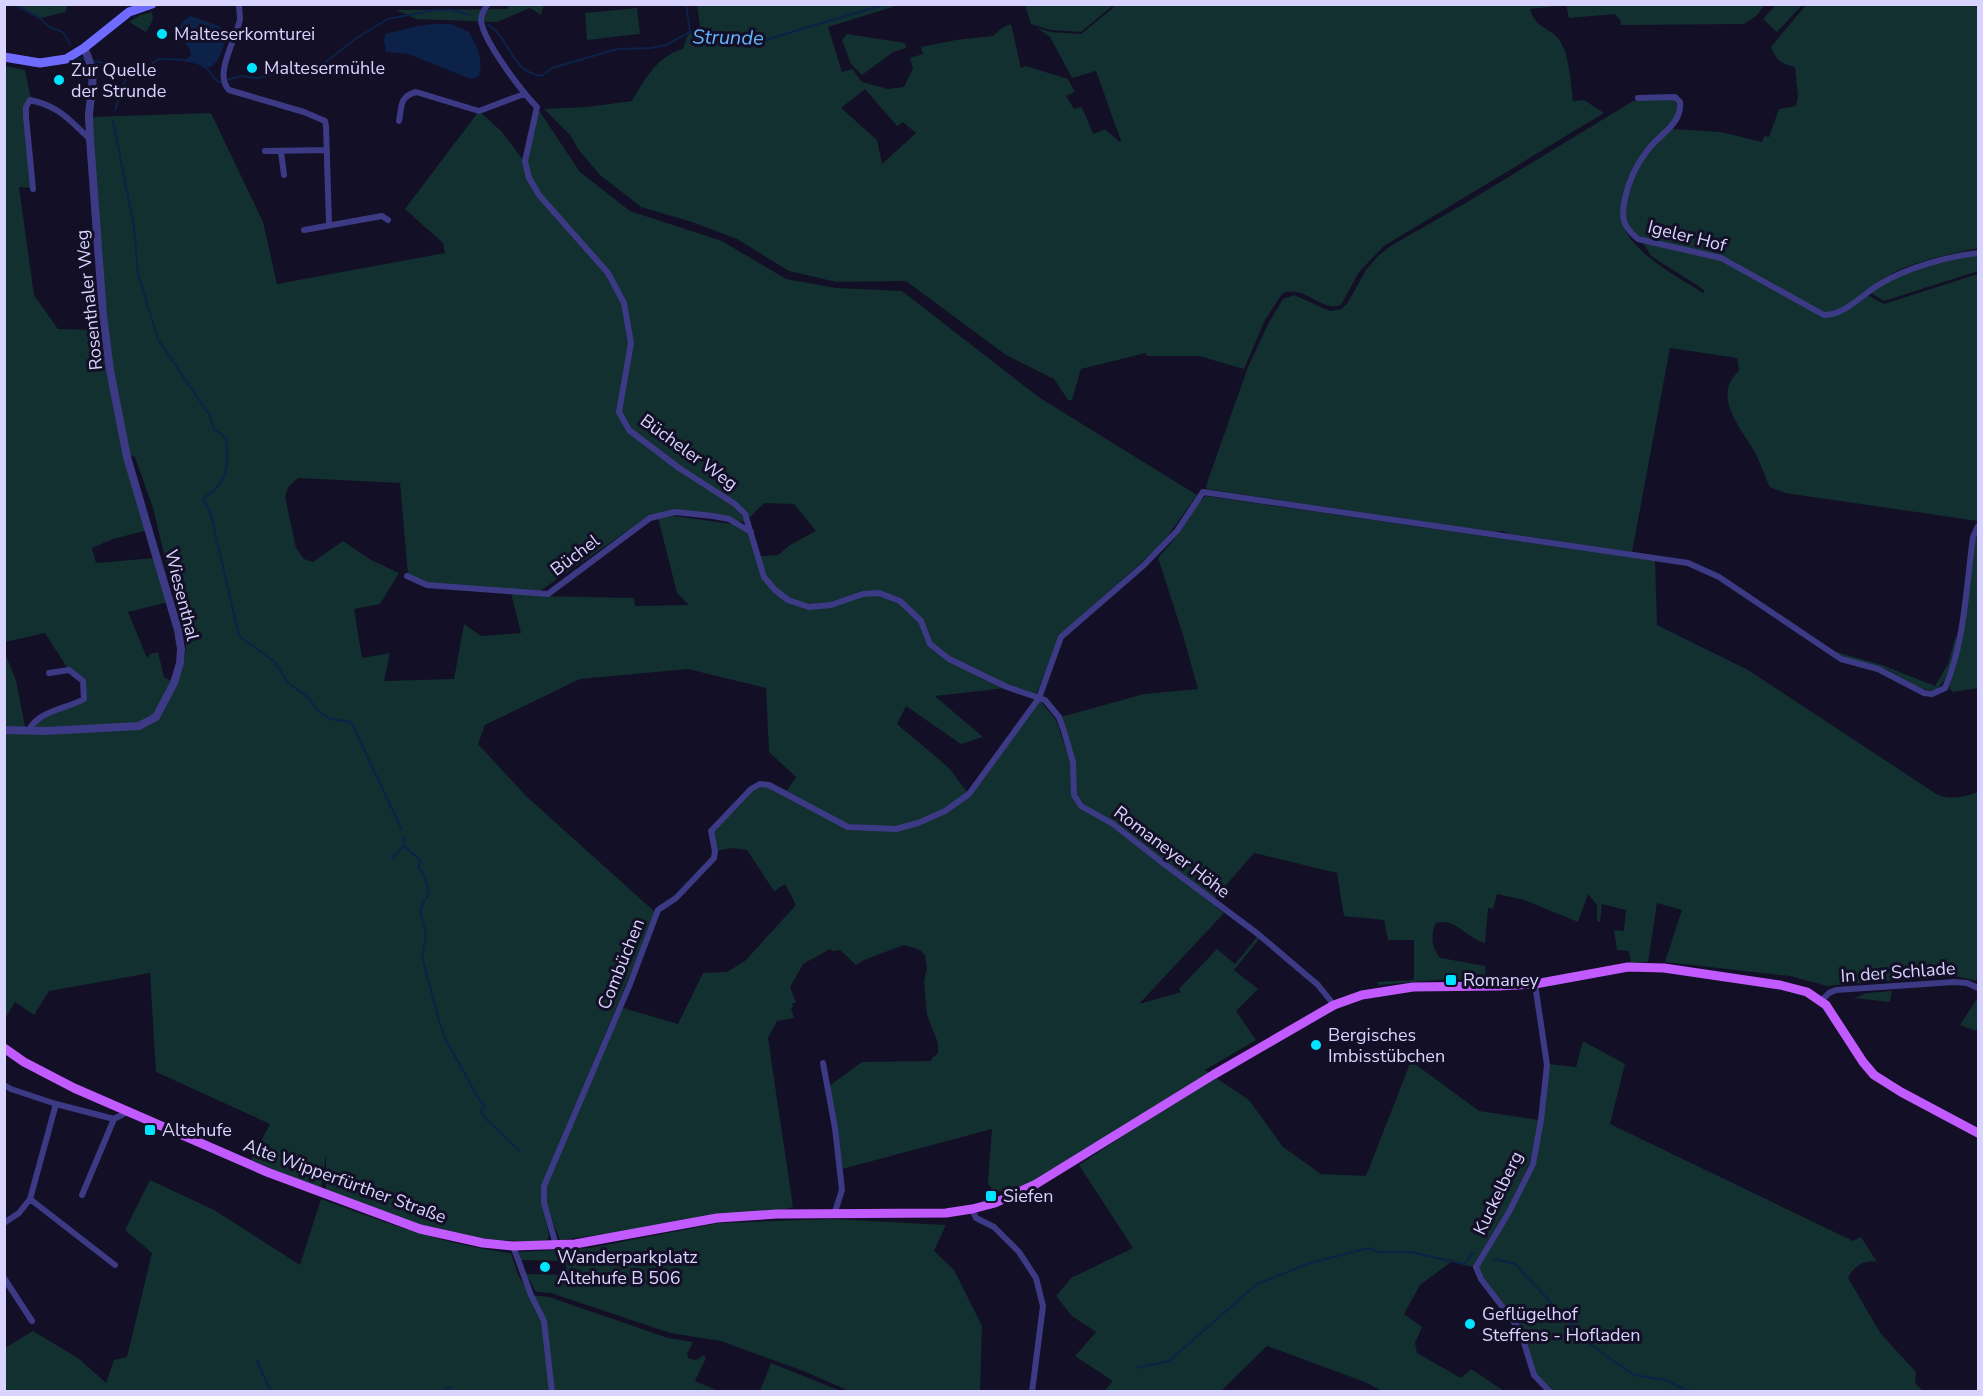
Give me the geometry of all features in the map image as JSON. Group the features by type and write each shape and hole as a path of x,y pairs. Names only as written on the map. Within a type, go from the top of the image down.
{"main road":[{"path":"4,57 40,63 71,57 86,51 129,12 152,4"},
{"path":"1334,1005 1362,995 1413,987 1535,984 1629,967 1664,968 1798,988 1821,1001 1830,1010 1874,1075 1978,1133"},
{"name":"Alte Wipperfürther Straße","path":"4,1048 24,1062 74,1088 130,1110 222,1153 321,1194 420,1229 454,1238 513,1246 556,1245 606,1239 717,1218 777,1214 946,1213 995,1203 1036,1184 1213,1075 1334,1005"}],"street":[{"path":"239,4 240,17 223,71 225,82 229,90 322,119 326,126 329,224"},
{"name":"Bücheler Weg","path":"488,4 481,21 490,42 524,94 537,107 525,160 529,178 539,195 608,273 624,303 629,321 631,343 619,411 625,425 661,455 735,504 745,514 764,577 788,600 809,607 831,605 863,594 879,593 900,601 921,621 930,644 949,659 1007,687 1039,698"},
{"name":"Rosenthaler Weg","path":"86,51 93,69 94,84 89,115 103,315 110,370 128,457"},
{"path":"399,121 402,100 407,94 416,92 479,111 524,94"},
{"name":"Igeler Hof","path":"1638,98 1675,97 1680,102 1681,108 1675,123 1649,148 1628,184 1623,220 1628,231 1638,239 1721,258 1824,315 1843,311 1881,283 1897,276 1933,262 1978,253"},
{"path":"33,189 26,117 26,107 30,100 48,104 63,114 90,139"},
{"path":"265,151 327,150"},
{"path":"281,152 284,175"},
{"path":"304,230 382,216 388,220"},
{"name":"Wiesenthal","path":"4,730 139,726 156,717 174,682 180,663 181,649 178,630 128,457"},
{"path":"1039,698 1061,637 1144,565 1176,531 1203,492 1688,563 1719,577 1841,659 1878,669 1924,693 1932,694 1945,688 1952,672 1973,537 1978,526"},
{"name":"Büchel","path":"406,576 427,585 548,594 650,518 675,512 713,516 729,519 752,532"},
{"path":"29,730 33,722 46,714 70,707 84,699 83,681 69,670 49,673"},
{"name":"Romaneyer Höhe","path":"1039,698 1051,706 1064,731 1073,762 1074,795 1081,806 1113,824 1258,934 1311,979 1334,1005"},
{"name":"Combüchen","path":"556,1245 544,1203 544,1186 630,984 658,910 676,898 714,858 711,831 751,789 760,784 769,785 848,826 896,829 918,823 945,811 969,794 1039,698"},
{"name":"In der Schlade","path":"1821,1001 1836,990 1954,982 1966,983 1978,988"},
{"name":"Kuckelberg","path":"1535,984 1547,1065 1533,1164 1509,1212 1476,1267 1481,1279 1520,1330 1534,1376 1550,1392"},
{"path":"823,1063 835,1128 842,1190 834,1215"},
{"path":"4,1085 56,1104 114,1119"},
{"path":"4,1223 19,1213 30,1199 56,1104"},
{"path":"82,1195 114,1119 130,1110"},
{"path":"30,1199 115,1265"},
{"path":"972,1209 976,1218 994,1227 1019,1252 1036,1278 1043,1306 1032,1392"},
{"path":"513,1246 531,1295 544,1321 552,1392"},
{"path":"4,1278 32,1322"}],"green space":[{"path":"1110,4 1111,7 1081,32 1051,30 1031,24 1025,5"},
{"path":"1112,4 1765,5 1756,16 1744,24 1620,25 1621,21 1615,14 1569,18 1566,5 1530,9 1537,23 1556,36 1564,48 1569,66 1573,101 1584,100 1604,113 1384,246 1359,272 1341,305 1326,305 1298,292 1282,294 1265,320 1244,369 1199,356 1147,356 1146,353 1081,369 1072,400 1068,400 1054,379 1006,355 906,281 836,282 789,271 737,239 692,222 641,207 600,175 578,149 570,135 544,109 587,107 632,101 653,69 666,57 683,49 687,36 700,26 697,5 899,5 828,27 842,72 852,69 862,82 888,89 904,87 913,68 910,58 923,54 921,47 993,36 1011,24 1021,68 1026,66 1068,79 1075,92 1066,96 1074,109 1082,107 1093,134 1105,129 1120,142 1096,71 1072,78 1050,37 1037,28 1051,32 1081,34 1113,8","holes":["865,89 897,126 903,122 916,133 882,164 877,140 841,108"]},
{"path":"18,5 68,5 65,12 41,18"},
{"path":"509,5 544,5 541,15 530,8 497,22 416,19 396,10 507,9"},
{"path":"1776,5 1802,5 1777,32 1763,19"},
{"path":"1806,5 1978,5 1978,248 1906,267 1884,278 1849,305 1824,312 1722,256 1639,236 1626,219 1625,208 1636,172 1653,147 1671,129 1721,132 1762,142 1764,136 1769,137 1779,109 1796,106 1798,97 1795,67 1780,61 1771,47"},
{"path":"637,8 640,34 587,40 585,13"},
{"path":"152,12 153,20 146,32 129,22 140,15"},
{"path":"847,34 905,43 906,48 893,52 862,75 851,64 842,40"},
{"path":"5,66 25,70 31,99 25,107 24,117 31,188 19,187 34,295 58,329 99,330 125,457 148,530 113,539 92,548 96,563 154,558 168,602 128,612 147,658 150,654 158,652 164,677 175,683 182,669 186,644 153,508 135,457 129,455 112,370 105,315 90,117 211,113 263,222 277,284 445,253 443,243 405,209 479,111 502,132 523,160 528,178 537,196 607,273 623,302 629,343 627,369 617,412 624,427 651,449 735,506 746,522 673,513 649,516 537,593 428,584 408,575 400,483 298,478 288,487 285,497 296,548 304,559 313,562 343,541 371,560 399,573 380,604 354,609 362,658 390,653 384,681 454,679 464,624 481,636 521,633 511,593 537,596 634,598 635,606 689,605 677,593 658,518 674,516 747,526 758,562 770,585 788,600 800,603 773,586 760,556 778,555 790,545 816,531 794,504 764,503 748,519 736,502 679,466 627,424 621,412 632,343 626,303 610,273 539,195 530,177 526,161 538,109 580,172 630,211 722,241 786,279 836,288 902,291 1040,398 1197,495 1162,544 1060,635 1036,695 1015,687 935,696 983,737 961,744 906,706 897,724 949,768 968,793 945,810 917,822 896,827 847,824 786,792 796,777 769,752 766,688 688,669 580,679 485,725 478,744 526,796 656,913 543,1182 542,1200 549,1236 546,1242 458,1235 408,1221 326,1191 326,1154 321,1189 251,1160 270,1124 156,1072 150,973 49,991 34,1015 15,1002 5,1019 5,731 29,730 41,718 85,699 84,680 68,669 45,633 5,642"},
{"path":"1674,99 1678,106 1676,116 1641,156 1621,217 1625,229 1642,251 1703,293 1705,291 1700,287 1651,256 1642,241 1711,256 1829,317 1843,313 1867,295 1884,304 1978,274 1978,521 1785,493 1770,487 1755,454 1735,421 1728,400 1731,380 1739,371 1737,358 1670,348 1632,552 1510,534 1503,531 1493,532 1207,489 1206,486 1248,367 1268,324 1283,299 1294,295 1330,311 1341,309 1347,304 1366,270 1392,245 1633,101"},
{"path":"1978,254 1978,271 1884,301 1871,293 1907,273"},
{"path":"1206,496 1655,561 1657,625 1748,670 1938,795 1958,797 1978,792 1978,981 1950,975 1827,986 1790,976 1665,962 1682,910 1657,903 1648,962 1631,963 1629,951 1617,950 1614,930 1624,931 1626,910 1602,904 1600,922 1597,921 1597,905 1588,894 1578,922 1524,900 1497,894 1493,909 1488,908 1485,943 1449,923 1436,923 1433,932 1434,947 1441,958 1485,966 1486,979 1489,981 1450,979 1378,985 1377,982 1414,980 1414,940 1388,940 1384,920 1344,916 1337,873 1254,853 1214,899 1081,802 1076,792 1074,757 1061,717 1144,694 1198,689 1158,558 1181,531 1199,502"},
{"path":"1978,532 1978,688 1953,692 1949,688 1961,639"},
{"path":"1956,635 1951,665 1944,680 1935,690 1923,688 1887,670 1852,660 1833,651 1882,665 1935,686 1948,664"},
{"path":"4,651 16,680 25,727 5,727"},
{"path":"1037,697 1056,720 1071,763 1075,802 1120,830 1224,913 1139,1004 1181,992 1179,989 1217,949 1235,964 1258,936 1260,938 1234,970 1258,989 1236,1011 1256,1040 1205,1070 1211,1074 1036,1180 1004,1192 992,1189 988,1183 992,1129 842,1169 829,1086 862,1062 931,1061 938,1053 938,1043 927,1015 924,981 927,968 925,955 920,950 904,945 856,965 840,950 830,949 803,964 790,987 796,1003 792,1003 791,1008 794,1018 777,1021 768,1038 793,1207 779,1211 560,1240 545,1202 546,1184 620,1007 678,1024 703,973 727,972 745,961 796,905 785,884 774,891 747,850 731,848 716,851 712,832 730,811 752,791 768,786 848,828 896,830 917,824 969,794"},
{"path":"1892,991 1890,1002 1854,998 1867,993"},
{"path":"1978,997 1978,1028 1976,1031 1960,1025"},
{"path":"1583,1041 1625,1064 1610,1124 1853,1241 1861,1237 1877,1262 1860,1265 1848,1278 1881,1334 1916,1372 1915,1383 1923,1391 1551,1391 1534,1373 1521,1328 1482,1278 1478,1266 1532,1163 1548,1064 1576,1067"},
{"path":"1411,1061 1479,1111 1540,1120 1530,1162 1507,1210 1473,1267 1451,1262 1420,1285 1404,1314 1422,1327 1415,1343 1417,1353 1461,1378 1471,1369 1504,1391 1382,1391 1365,1382 1267,1346 1221,1391 1104,1391 1113,1381 1075,1356 1096,1332 1072,1316 1056,1296 1071,1278 1133,1248 1079,1165 1213,1076 1249,1100 1283,1147 1321,1174 1366,1176"},
{"path":"150,1180 214,1210 300,1265 321,1199 438,1238 511,1253 518,1275 530,1295 549,1297 668,1338 693,1342 687,1354 688,1358 695,1360 703,1355 706,1358 695,1381 718,1391 5,1392 5,1348 33,1331 78,1358 106,1383 114,1360 127,1357 152,1253 125,1230"},
{"path":"833,1219 946,1225 934,1251 954,1270 982,1326 980,1391 849,1391 806,1372 721,1341 670,1333 551,1293 536,1292 526,1274 566,1275 566,1261 520,1260 518,1254 519,1252 590,1248 719,1223"},
{"path":"771,1363 841,1391 760,1391"}],"water":[{"path":"191,16 219,26 227,34 218,59 207,68 201,63 184,61 191,55 189,48 185,43 173,37 184,20"},
{"path":"433,24 451,24 469,32 480,58 479,76 471,79 408,54 386,52 385,34"}],"waterway":[{"name":"Strunde","path":"15,4 41,19 48,26 61,31 70,44"},
{"path":"686,4 690,32"},
{"name":"Strunde","path":"488,25 502,37 516,61 523,68 542,76 552,68 617,49 666,45 690,32 765,40 886,4"},
{"name":"Strunde","path":"153,63 159,59 196,63 206,68 219,82 241,76 256,78 318,68 355,39 388,19 435,10 452,10 470,15"},
{"name":"Strunde","path":"78,59 87,60"},
{"name":"Strunde","path":"93,61 138,70"},
{"path":"115,110 129,69"},
{"path":"113,121 134,227 138,274 158,339 210,416 214,429 226,438 225,473 218,487 203,498 211,515 239,636 274,661 288,683 308,697 317,710 330,719 351,722 402,830"},
{"path":"403,838 404,846 421,861 418,868 423,872 429,893 420,909 426,936 422,956 446,1040 481,1103 485,1105 481,1112 520,1151"},
{"path":"392,858 404,846"},
{"path":"1136,1368 1169,1361 1257,1284 1310,1263 1369,1248 1378,1252 1410,1252 1464,1264 1473,1253"},
{"path":"1494,1259 1515,1264 1590,1344 1634,1375 1666,1380 1690,1392"},
{"path":"256,1359 271,1392"},
{"path":"440,1392 452,1387"}],"place":[{"name":"Malteserkomturei","path":"162,34"},
{"name":"Maltesermühle","path":"252,68"},
{"name":"Zur Quelle der Strunde","path":"59,80"},
{"name":"Romaney","path":"1451,980"},
{"name":"Bergisches Imbisstübchen","path":"1316,1045"},
{"name":"Altehufe","path":"150,1130"},
{"name":"Siefen","path":"991,1196"},
{"name":"Wanderparkplatz Altehufe B 506","path":"545,1267"},
{"name":"Geflügelhof Steffens - Hofladen","path":"1470,1324"}]}
